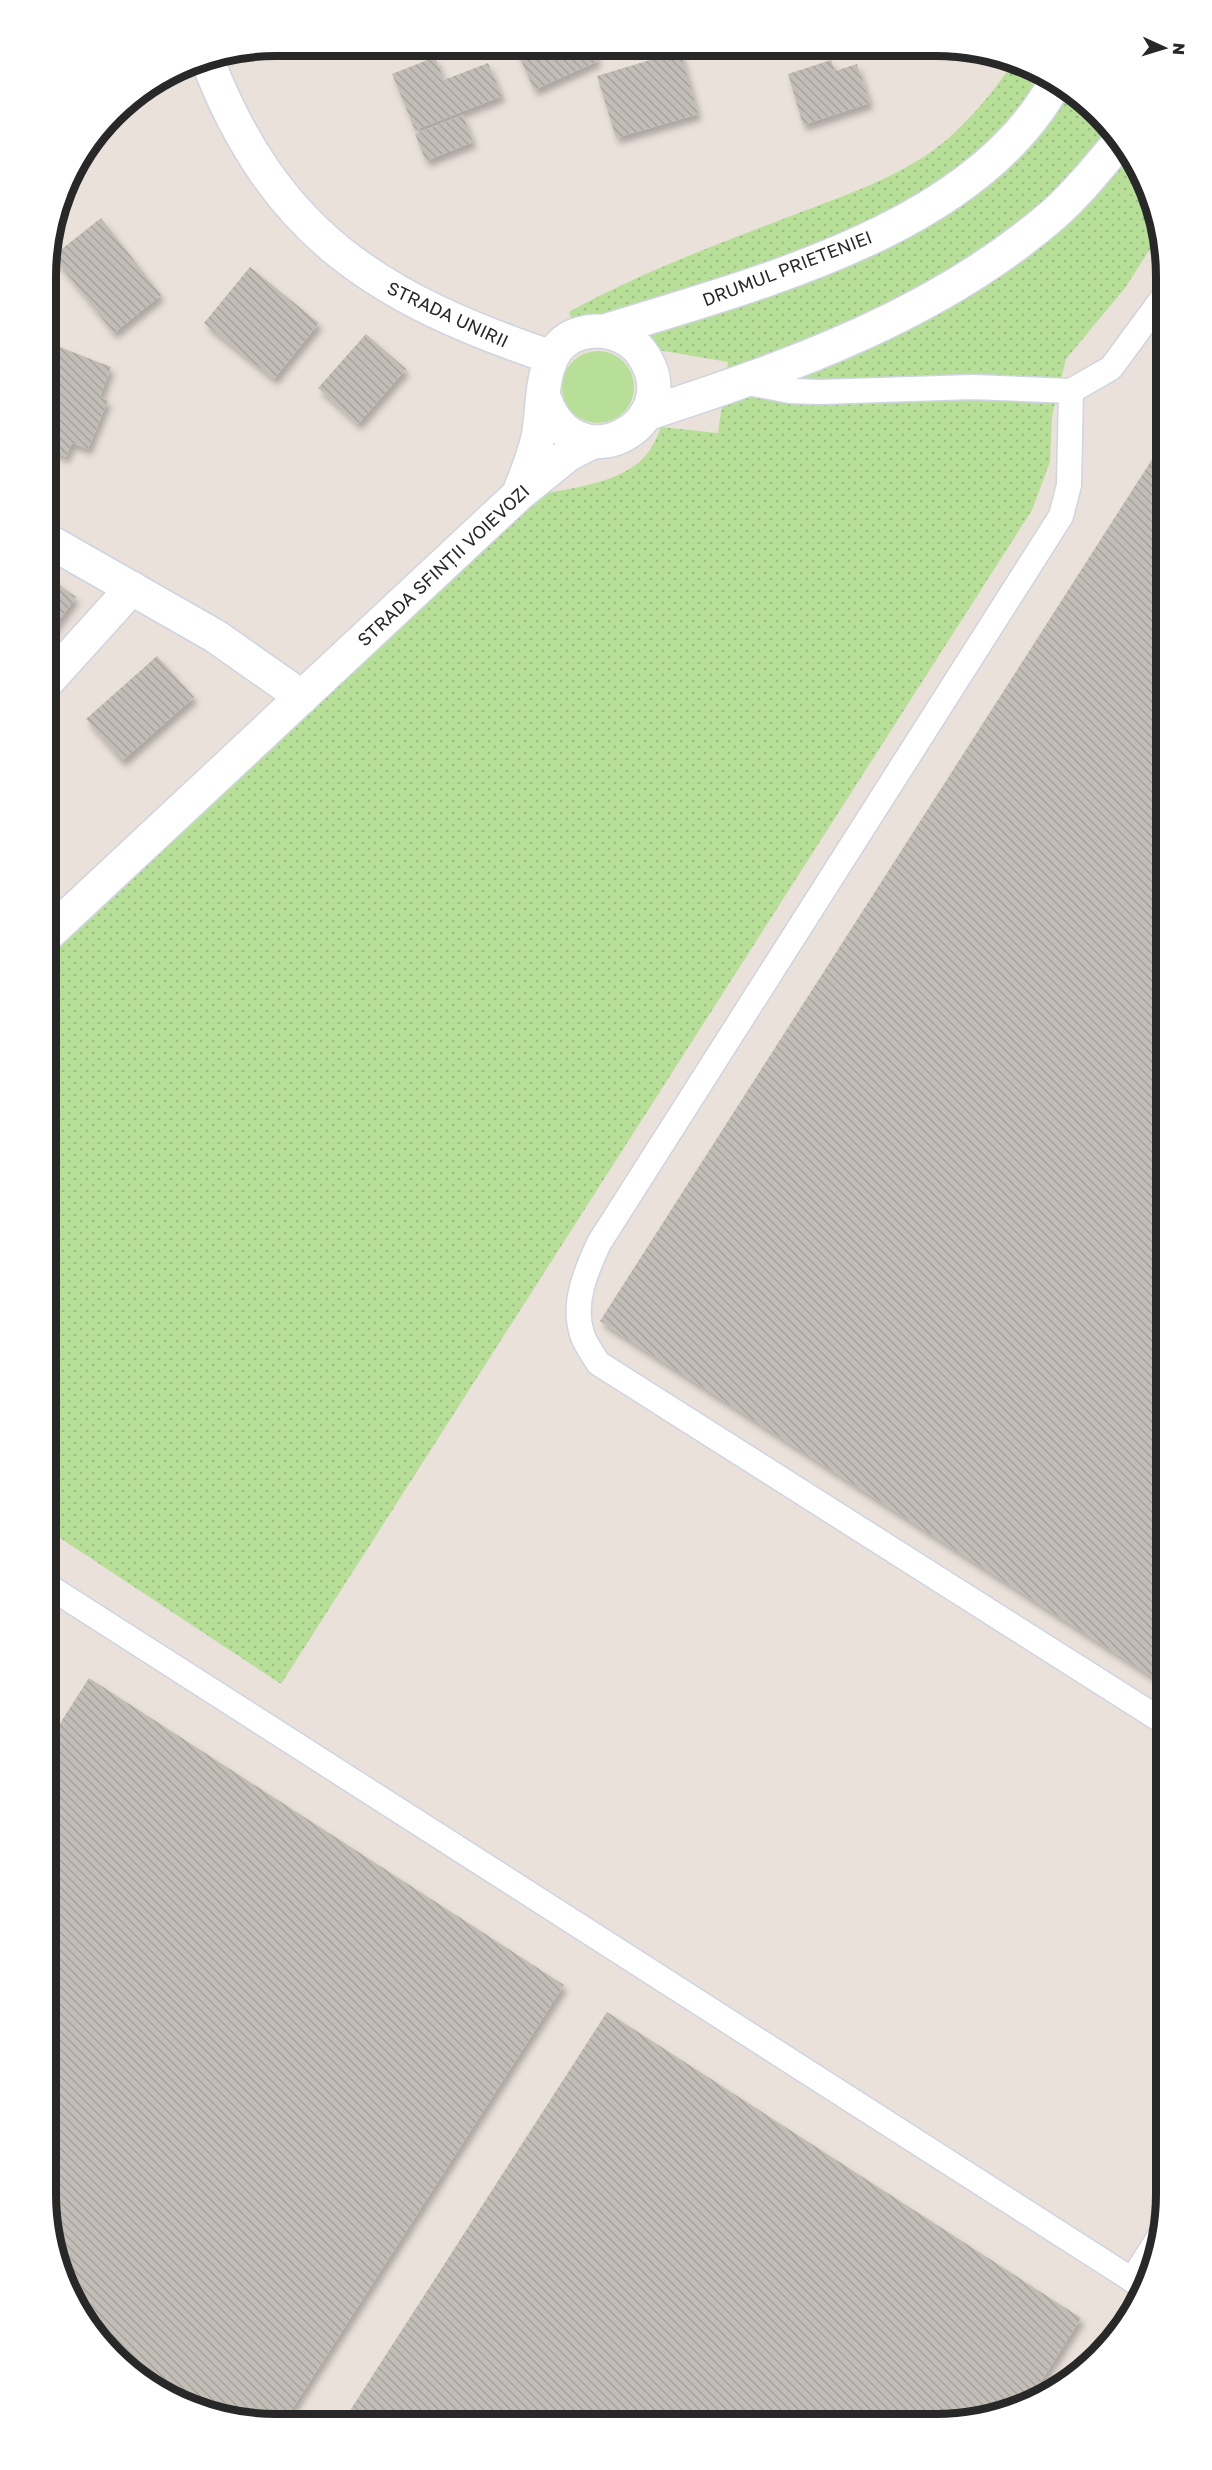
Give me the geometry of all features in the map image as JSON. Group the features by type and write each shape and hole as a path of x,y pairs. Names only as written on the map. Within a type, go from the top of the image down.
{"street":[{"name":"STRADA UNIRII","path":"210,66 221,95 248,147 285,201 316,234 358,268 430,309 491,336 551,357"},
{"name":"DRUMUL PRIETENIEI","path":"605,331 731,291 827,257 922,210 955,189 1008,145 1051,88"},
{"path":"646,414 804,360 979,272 1056,212 1115,147"},
{"path":"518,495 537,440 544,375 551,357 574,336 605,331 621,336 637,346 648,362 654,380 652,399 637,427 623,437 608,442 592,442 574,437 559,427 548,411 543,394"},
{"name":"STRADA SFINȚII VOIEVOZI","path":"56,927 518,495 569,454 592,442"},
{"path":"56,545 236,649 302,697"},
{"path":"56,672 132,588"}],"lane":[{"path":"743,382 790,391 820,392 972,387 1071,391 1110,368 1156,307"},
{"path":"1071,391 1069,485 1060,516 598,1243 584,1274 579,1305 582,1334 598,1363 1156,1717"},
{"path":"56,1591 1138,2284"}],"green space":[{"path":"1009,68 1034,78 1059,93 1092,120 1119,153 1134,178 1145,205 1154,242 1125,288 1066,359 1052,416 1050,462 1032,510 281,1684 56,1535 56,950 536,495 610,479 636,465 653,445 661,427 718,433 728,362 658,350 600,320 572,319 569,312 650,272 895,174 933,151 950,137 992,92"},
{"path":"598,351 618,357 628,367 634,387 628,407 618,417 598,423 578,417 568,407 562,387 568,367 578,357"}],"building":[{"path":"519,56 596,56 598,61 534,90"},
{"path":"663,56 681,56 698,114 616,138 597,76"},
{"path":"435,57 444,80 488,63 502,96 415,130 392,74"},
{"path":"831,60 835,71 857,64 870,103 803,125 788,74"},
{"path":"463,115 473,142 426,161 415,134"},
{"path":"101,218 161,295 114,333 56,260 57,253"},
{"path":"250,267 319,323 274,379 204,323"},
{"path":"366,334 406,369 358,424 318,388"},
{"path":"56,346 111,367 100,397 108,400 88,449 72,443 66,457 56,453"},
{"path":"1156,453 1156,1679 600,1321"},
{"path":"56,582 76,597 56,625"},
{"path":"157,656 194,697 122,761 86,719"},
{"path":"89,1678 564,1985 289,2414 247,2413 219,2407 191,2398 153,2377 120,2350 101,2328 78,2292 67,2265 56,2209 56,1730"},
{"path":"607,2012 1081,2318 1034,2392 1007,2403 965,2413 348,2414"}]}
